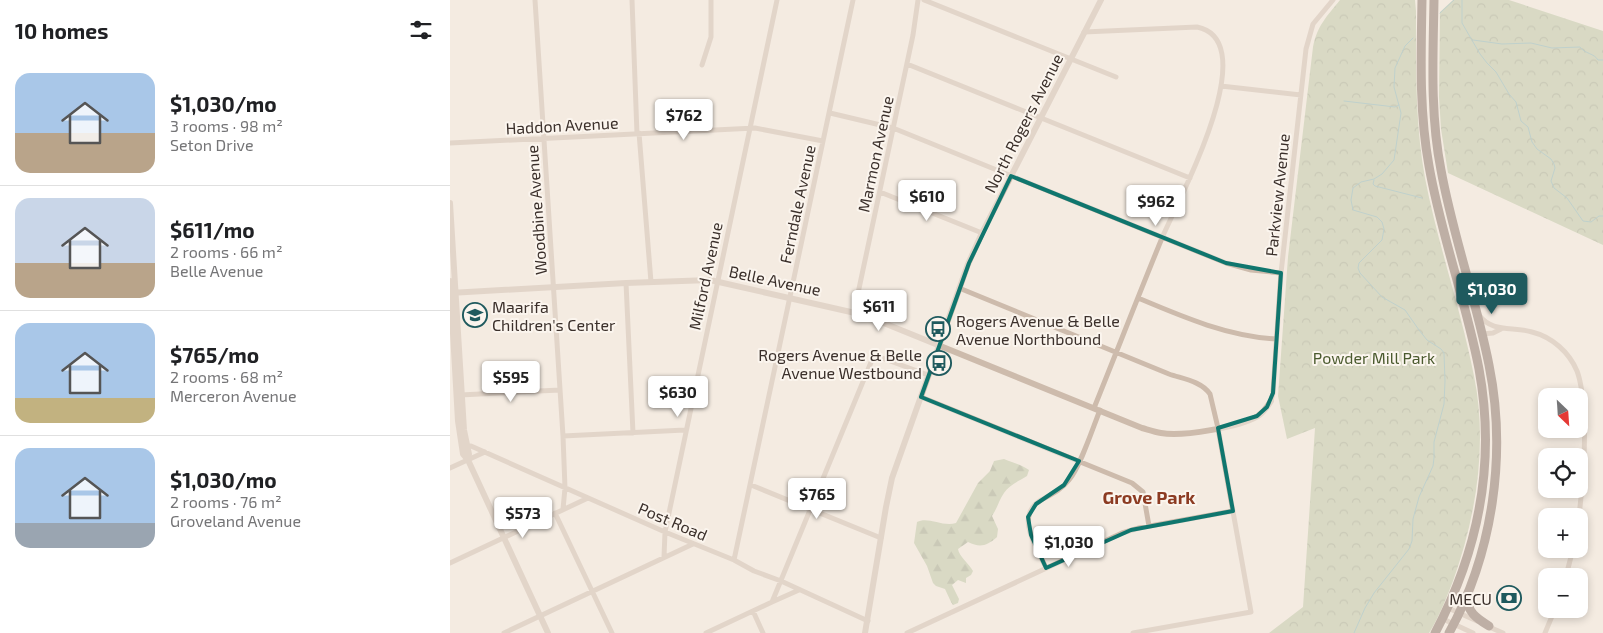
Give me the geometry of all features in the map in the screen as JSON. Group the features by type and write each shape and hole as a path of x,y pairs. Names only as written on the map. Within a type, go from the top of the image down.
{"main road":[{"path":"1420,0 1422,10 1421,91 1428,164 1478,369 1483,405 1485,446 1480,512 1458,585 1436,633"},
{"path":"1434,1 1433,98 1438,153 1447,199 1482,334 1493,390 1497,432 1495,473 1486,530 1475,571 1451,629"},
{"path":"1470,332 1482,334"},
{"path":"1467,593 1467,602 1472,614 1488,626"}],"street":[{"name":"Woodbine Avenue","path":"535,0 563,436 565,488 563,509"},
{"path":"632,0 638,134 651,282"},
{"path":"702,65 711,36 711,0"},
{"name":"Milford Avenue","path":"664,557 665,532 685,430 777,0"},
{"name":"Ferndale Avenue","path":"734,560 853,0"},
{"name":"Marmon Avenue","path":"854,312 917,16 918,0"},
{"path":"924,0 1116,78"},
{"name":"North Rogers Avenue","path":"865,633 892,478 959,288 982,233 1101,0"},
{"name":"Parkview Avenue","path":"1271,401 1281,273 1306,49 1310,32 1316,19 1333,0"},
{"path":"1046,568 1028,528 1028,518 1036,504 1064,485 1079,462 1138,298 1162,238 1213,123 1221,86 1222,60 1220,45 1210,31 1197,27 1084,32"},
{"path":"907,64 1190,178"},
{"path":"1221,86 1301,95"},
{"path":"830,113 893,128 1235,266 1281,273"},
{"name":"Haddon Avenue","path":"450,143 749,128 823,141"},
{"path":"880,192 982,233"},
{"path":"450,203 452,292 460,395 468,460"},
{"path":"450,280 452,292"},
{"name":"Belle Avenue","path":"452,292 651,282 704,280 717,282 854,312 1142,428 1162,434 1182,434 1218,428 1257,416 1267,408 1271,401"},
{"path":"626,283 633,433"},
{"path":"959,288 1117,353 1199,384 1210,394 1218,428 1251,612 1167,630 1133,633"},
{"path":"1138,298 1203,324 1243,335 1276,339"},
{"path":"1476,310 1485,322 1501,329 1530,331 1548,339 1564,351 1573,362 1582,392 1585,440 1580,508"},
{"path":"1482,334 1492,333 1501,329"},
{"path":"772,602 874,355 928,375"},
{"path":"460,395 560,390"},
{"path":"460,395 460,442 463,454 468,460 548,633"},
{"path":"920,397 1132,483 1140,489 1144,496 1149,526"},
{"path":"563,436 685,430"},
{"name":"Post Road","path":"467,447 471,446 485,452 868,620"},
{"path":"450,468 485,452"},
{"path":"751,485 881,538"},
{"path":"450,563 588,498"},
{"path":"907,633 1122,533 1149,526 1233,511"},
{"path":"555,513 612,633"},
{"path":"504,633 694,544"},
{"path":"706,633 799,590"},
{"path":"1448,608 1503,633"},
{"path":"753,611 763,633"},
{"path":"1545,633 1551,618"},
{"path":"1443,619 1451,629 1472,633"}],"highlighted area":[{"path":"1011,176 1226,263 1281,273 1273,393 1267,407 1257,416 1218,428 1233,511 1131,530 1046,568 1031,535 1028,517 1036,504 1064,485 1079,461 921,397 969,263"}],"green space":[{"name":"Powder Mill Park","path":"1340,0 1415,0 1418,115 1425,178 1436,228 1469,351 1478,402 1480,454 1468,532 1453,581 1429,633 1269,633 1303,607 1315,428 1287,439 1278,396 1288,257 1313,47 1320,27"},
{"path":"1453,0 1509,0 1603,31 1603,245 1448,173 1441,129 1439,97 1440,12"},
{"path":"1004,459 1029,470 1027,476 1006,490 992,516 998,529 997,537 983,545 968,542 958,549 973,571 966,578 966,583 958,580 952,585 959,599 958,603 953,605 945,589 933,583 927,566 914,543 917,522 926,520 946,524 956,523 978,483 990,471 994,461"}],"waterway":[{"path":"1440,13 1454,0"},
{"path":"1462,0 1462,23 1480,54 1496,72 1516,102 1521,121 1528,127 1532,142 1554,164 1555,168 1551,181 1554,188 1567,198 1583,221 1591,222 1599,216 1603,216"},
{"path":"1354,633 1374,593 1409,549 1412,541 1413,519 1419,497 1433,466 1434,442 1444,404 1444,353 1427,340 1405,310 1382,297 1360,273 1359,263 1382,240 1384,229 1382,222 1377,217 1353,210 1351,200 1353,188 1361,182 1374,179 1382,174 1394,160 1401,113 1394,87 1395,68 1405,46 1413,38"},
{"path":"1473,40 1502,44 1531,43 1552,48 1580,47 1598,60 1603,60"},
{"path":"1344,101 1395,107 1399,105"},
{"path":"1374,180 1373,184 1375,186 1422,198"}],"place":[{"name":"Maarifa Children's Center","path":"475,315"},
{"name":"Rogers Avenue & Belle Avenue Northbound","path":"938,329"},
{"name":"Rogers Avenue & Belle Avenue Westbound","path":"939,363"},
{"name":"MECU","path":"1509,598"}],"district":[{"name":"Grove Park","path":"1149,497"}]}
